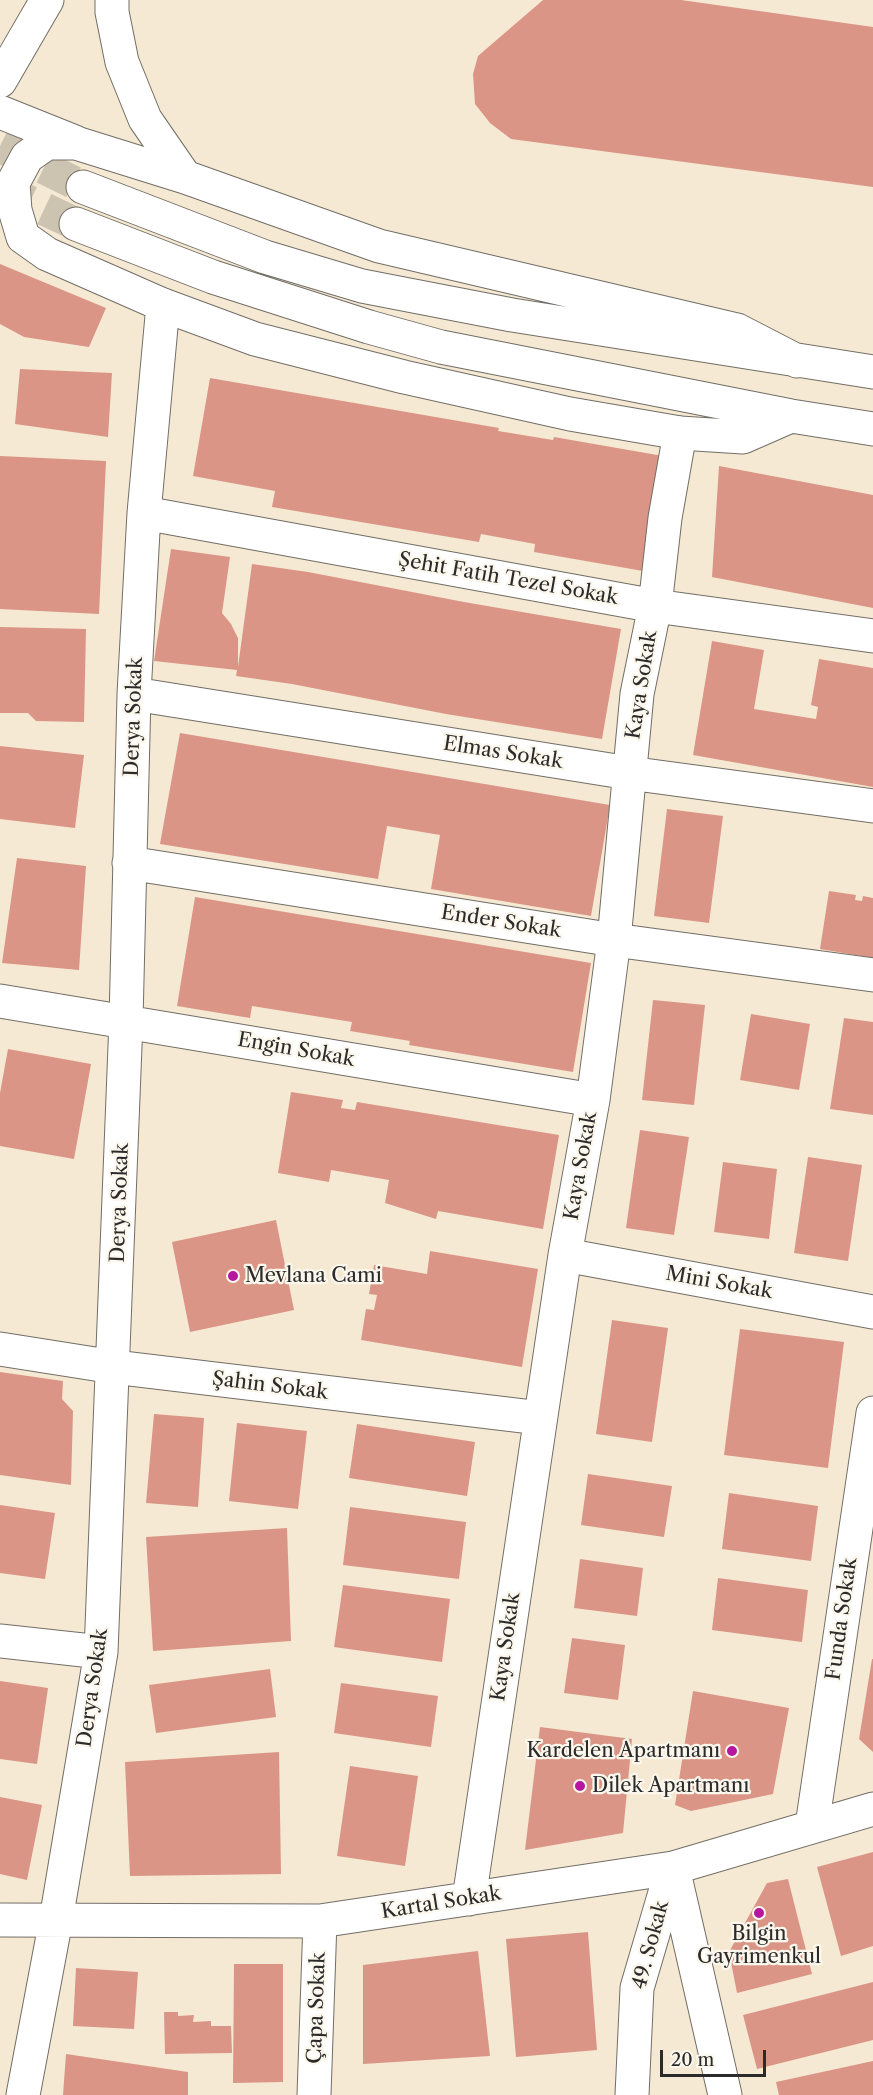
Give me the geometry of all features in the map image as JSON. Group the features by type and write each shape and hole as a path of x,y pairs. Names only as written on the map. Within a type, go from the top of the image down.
{"street":[{"path":"0,81 47,0"},
{"path":"112,0 112,12 122,62 141,110 185,177"},
{"path":"0,112 76,143 185,177 379,246 737,330 797,361"},
{"path":"47,254 23,237 15,210 13,183 27,157 46,143 76,143"},
{"path":"83,187 265,257 362,286 512,315 873,372"},
{"path":"75,224 213,277 369,327 441,347 791,416 873,429"},
{"path":"0,231 163,305 255,339 404,377 570,414 680,433 743,437 791,416"},
{"name":"Derya Sokak","path":"23,2095 56,1920 101,1652 126,1021 134,694 144,513 163,305"},
{"name":"Kaya Sokak","path":"469,1899 565,1255 592,1100 614,940 637,694 655,606 665,518 680,433"},
{"name":"Şehit Fatih Tezel Sokak","path":"144,513 655,606 873,636"},
{"name":"Elmas Sokak","path":"134,694 629,773 873,806"},
{"name":"Ender Sokak","path":"129,863 614,940 873,975"},
{"name":"Engin Sokak","path":"0,1001 592,1100"},
{"name":"Mini Sokak","path":"565,1255 873,1312"},
{"name":"Şahin Sokak","path":"0,1349 114,1367 540,1418"},
{"name":"Funda Sokak","path":"812,1826 873,1413"},
{"path":"0,1641 101,1652"},
{"name":"Kartal Sokak","path":"0,1920 320,1922 673,1868 873,1809"},
{"path":"673,1868 725,2095"},
{"name":"49. Sokak","path":"632,2095 637,1988 673,1868"},
{"name":"Çapa Sokak","path":"314,2095 320,1922"}],"building":[{"path":"543,0 681,0 873,27 873,187 511,139 490,123 475,104 473,74 478,56"},
{"path":"0,264 106,308 89,347 24,337 0,324"},
{"path":"20,369 112,373 108,437 15,424"},
{"path":"210,378 499,428 498,431 553,440 554,437 663,456 643,571 534,552 535,544 481,534 479,542 272,507 275,491 193,476"},
{"path":"0,456 106,461 99,614 0,609"},
{"path":"719,466 873,495 873,608 712,577"},
{"path":"171,549 230,557 222,613 238,638 238,667 252,564 308,572 621,629 602,739 446,714 292,684 236,676 237,670 154,661"},
{"path":"0,627 86,629 84,722 36,721 28,713 0,713"},
{"path":"712,641 764,650 754,709 816,719 818,707 811,705 819,659 873,668 873,787 693,755"},
{"path":"180,733 610,805 591,916 431,889 440,835 387,826 378,879 160,844"},
{"path":"0,746 84,755 75,828 0,819"},
{"path":"667,809 723,816 709,923 654,916"},
{"path":"17,858 86,866 79,970 2,963"},
{"path":"829,891 856,895 855,900 862,901 863,896 873,898 873,958 820,949"},
{"path":"195,897 591,963 573,1072 409,1045 410,1041 350,1031 352,1022 252,1006 250,1018 177,1006"},
{"path":"653,1000 705,1005 694,1105 642,1100"},
{"path":"751,1014 810,1024 799,1090 740,1080"},
{"path":"844,1018 873,1022 873,1115 830,1109"},
{"path":"8,1049 91,1064 74,1159 0,1146 0,1093"},
{"path":"291,1092 343,1100 341,1108 355,1110 357,1102 559,1135 543,1229 438,1211 436,1219 385,1203 389,1180 331,1170 329,1182 278,1173"},
{"path":"640,1130 689,1137 674,1235 626,1228"},
{"path":"808,1157 862,1165 848,1261 794,1253"},
{"path":"723,1162 777,1169 769,1239 714,1232"},
{"name":"Mevlana Cami","path":"276,1220 294,1310 190,1332 172,1242"},
{"path":"430,1251 538,1269 522,1367 361,1340 366,1309 374,1310 377,1295 369,1294 374,1265 427,1274"},
{"path":"612,1320 668,1328 652,1442 596,1434"},
{"path":"740,1329 844,1342 828,1468 724,1455"},
{"path":"0,1372 63,1381 62,1399 73,1411 71,1485 0,1475"},
{"path":"154,1414 204,1418 198,1507 146,1503"},
{"path":"237,1423 307,1431 298,1509 229,1501"},
{"path":"357,1424 475,1442 467,1496 349,1478"},
{"path":"588,1474 672,1486 664,1537 581,1525"},
{"path":"729,1493 818,1506 811,1561 722,1549"},
{"path":"0,1505 55,1513 45,1579 0,1573"},
{"path":"350,1507 466,1522 459,1579 343,1565"},
{"path":"287,1528 291,1641 153,1651 146,1537"},
{"path":"580,1559 643,1568 637,1616 574,1608"},
{"path":"718,1578 808,1590 802,1642 712,1630"},
{"path":"343,1585 450,1599 442,1662 334,1647"},
{"path":"572,1638 625,1645 618,1700 564,1693"},
{"path":"873,1659 873,1752 859,1739"},
{"path":"270,1669 276,1717 156,1733 149,1685"},
{"path":"0,1681 48,1688 37,1764 0,1759"},
{"path":"341,1683 438,1696 431,1747 334,1733"},
{"name":"Kardelen Apartmanı","path":"693,1691 789,1708 773,1794 691,1811 675,1805"},
{"name":"Dilek Apartmanı","path":"540,1727 632,1739 623,1833 525,1850"},
{"path":"279,1752 281,1874 130,1876 125,1762"},
{"path":"350,1766 418,1776 405,1866 337,1856"},
{"path":"0,1797 42,1805 27,1880 0,1874"},
{"path":"873,1852 873,1946 841,1956 817,1867"},
{"path":"788,1879 812,1974 737,1993 729,1952 767,1883"},
{"path":"588,1932 597,2050 516,2057 506,1939"},
{"path":"478,1951 490,2056 363,2064 363,1965"},
{"path":"234,1964 283,1964 283,2082 233,2083"},
{"path":"76,1968 138,1972 134,2029 73,2026"},
{"path":"873,1982 873,2040 757,2069 743,2015"},
{"path":"164,2012 178,2012 178,2016 194,2015 193,2022 211,2021 211,2026 231,2026 232,2053 165,2054"},
{"path":"66,2054 188,2072 188,2095 63,2095"},
{"path":"873,2061 873,2095 779,2095 776,2082"}],"tunnel":[{"path":"0,146 83,187"},
{"path":"0,188 76,224"}],"place":[{"name":"Mevlana Cami","path":"233,1276"},
{"name":"Kardelen Apartmanı","path":"732,1751"},
{"name":"Dilek Apartmanı","path":"580,1786"},
{"name":"Bilgin Gayrimenkul","path":"759,1913"}]}
